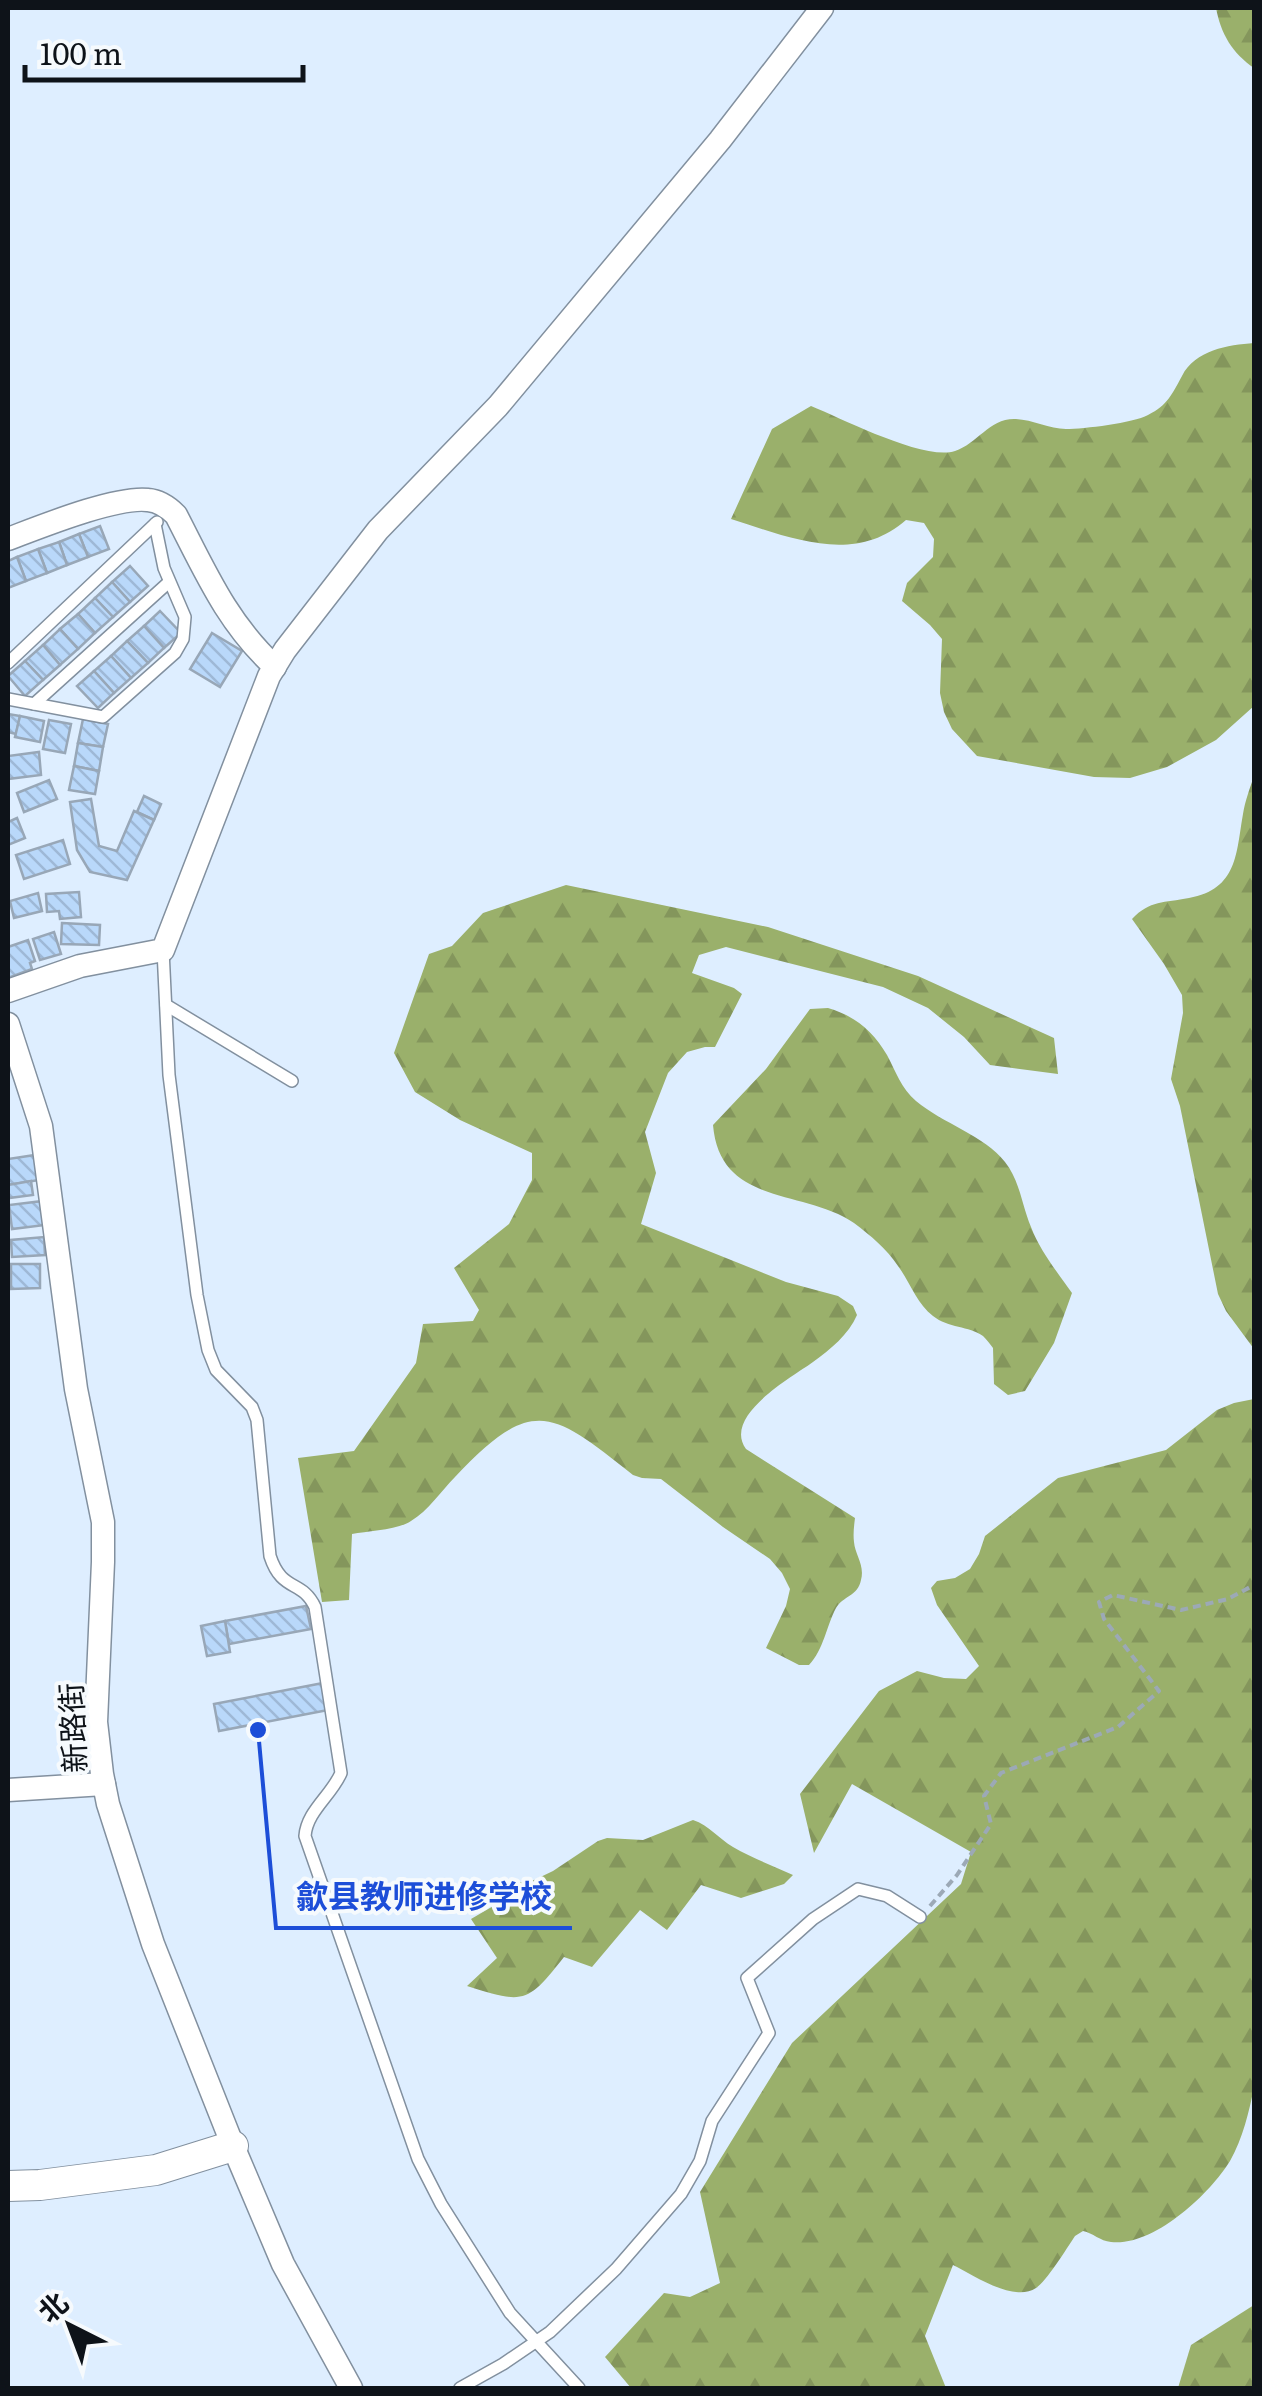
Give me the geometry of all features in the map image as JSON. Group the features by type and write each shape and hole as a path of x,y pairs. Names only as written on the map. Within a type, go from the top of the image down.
{"street":[{"path":"8,991 80,966 163,950 274,666 378,530 498,406 720,140 822,8"},
{"path":"8,539 130,500 151,500 162,516 176,515 228,615 274,666"},
{"name":"新路街","path":"8,1024 41,1126 76,1388 103,1522 96,1697 104,1784 152,1944 233,2146 283,2264 351,2388"},
{"path":"8,1790 104,1784"},
{"path":"8,2186 156,2170 233,2146"}],"lane":[{"path":"8,699 103,717 180,646 186,618 157,541 162,516"},
{"path":"8,663 162,516"},
{"path":"34,704 170,582"},
{"path":"163,950 168,1075 196,1295 208,1350 220,1376 252,1406 257,1420 274,1570 284,1582 309,1594 315,1607 341,1773 335,1787 306,1821 306,1836 418,2159 441,2204 510,2313 578,2388"},
{"path":"166,1005 292,1081"},
{"path":"460,2388 550,2332 616,2268 681,2194 700,2161 712,2122 769,2034 747,1978 813,1918 858,1889 887,1896 920,1918"}],"path":[{"path":"920,1918 957,1875 991,1824 984,1796 1001,1773 1118,1727 1159,1692 1104,1619 1099,1602 1113,1595 1181,1610 1228,1598 1254,1585"}],"green space":[{"path":"1216,8 1254,8 1254,68 1229,42"},
{"path":"1254,343 1254,706 1216,740 1167,767 1130,778 1094,777 977,756 952,729 944,712 940,693 942,639 902,601 907,583 933,557 934,539 924,523 906,520 886,534 843,545 798,539 731,519 772,429 811,406 904,445 955,451 1005,420 1020,419 1066,429 1141,418 1165,403 1195,360 1223,347"},
{"path":"1254,776 1254,1349 1218,1294 1180,1106 1171,1079 1183,1013 1182,995 1132,919 1151,905 1205,893 1226,878 1236,855"},
{"path":"566,885 768,927 918,976 1054,1038 1058,1074 990,1065 964,1037 928,1008 883,987 726,947 699,955 692,973 742,994 715,1047 687,1052 668,1073 645,1132 656,1173 641,1224 786,1282 838,1296 853,1306 857,1315 832,1347 776,1387 751,1411 741,1436 746,1449 855,1518 854,1542 862,1570 859,1585 836,1608 809,1665 799,1665 766,1648 790,1589 770,1559 661,1479 633,1475 582,1437 543,1421 524,1423 504,1433 411,1521 352,1534 349,1600 322,1602 298,1458 354,1451 416,1363 423,1324 473,1321 479,1310 454,1268 509,1224 532,1180 532,1153 460,1120 415,1092 394,1053 429,954 452,946 483,913"},
{"path":"828,1008 847,1015 869,1032 882,1046 911,1096 986,1145 1005,1162 1014,1177 1035,1236 1072,1293 1054,1343 1025,1391 1008,1395 994,1384 993,1348 987,1340 927,1311 893,1260 854,1223 834,1212 748,1183 731,1170 719,1151 713,1125 766,1069 810,1009"},
{"path":"1254,1399 1254,2087 1242,2134 1230,2161 1194,2203 1162,2228 1127,2241 1111,2242 1083,2231 1075,2236 1045,2279 1027,2292 994,2286 953,2265 925,2336 946,2388 631,2388 605,2357 664,2293 690,2297 720,2283 700,2192 792,2043 961,1884 971,1852 852,1784 814,1853 800,1794 879,1691 917,1671 966,1679 979,1666 937,1605 931,1588 937,1581 955,1578 970,1569 985,1536 1058,1478 1166,1450 1217,1410"},
{"path":"693,1820 740,1851 793,1875 784,1884 741,1898 701,1885 667,1930 640,1910 592,1967 564,1957 541,1984 523,1996 501,1996 467,1986 497,1958 471,1919 495,1905 488,1884 530,1882 598,1841 643,1840"},
{"path":"1254,2305 1254,2388 1178,2388 1191,2345"}],"building":[{"path":"100,526 109,549 88,557 79,534"},
{"path":"79,534 88,557 67,565 59,542"},
{"path":"59,542 67,565 47,573 38,549"},
{"path":"38,549 47,573 26,581 17,557"},
{"path":"17,557 26,581 8,588 8,561"},
{"path":"130,566 148,586 130,602 112,582"},
{"path":"112,582 130,602 113,617 95,598"},
{"path":"95,598 113,617 95,633 78,614"},
{"path":"160,611 181,633 164,648 144,626"},
{"path":"78,614 95,633 78,649 60,629"},
{"path":"144,626 164,648 148,663 127,641"},
{"path":"60,629 78,649 60,665 43,645"},
{"path":"212,633 242,651 220,687 190,669"},
{"path":"127,641 148,663 131,678 111,656"},
{"path":"43,645 60,665 43,680 25,661"},
{"path":"111,656 131,678 114,693 94,671"},
{"path":"25,661 43,680 25,696 8,676"},
{"path":"94,671 114,693 98,708 77,686"},
{"path":"8,714 20,716 16,734 8,732"},
{"path":"20,716 44,721 40,742 15,737"},
{"path":"83,719 108,724 103,747 78,743"},
{"path":"49,720 71,724 65,753 43,749"},
{"path":"78,743 103,747 99,771 74,766"},
{"path":"39,752 41,775 8,779 8,756"},
{"path":"74,766 99,771 95,794 69,790"},
{"path":"49,780 57,799 24,812 17,793"},
{"path":"144,796 161,804 154,820 137,812"},
{"path":"91,799 99,846 117,851 134,811 154,820 127,880 90,872 77,850 70,802"},
{"path":"17,818 25,838 8,845 8,822"},
{"path":"63,840 70,864 24,879 16,855"},
{"path":"79,892 81,917 60,919 59,911 47,912 46,894"},
{"path":"38,893 42,911 14,918 10,901"},
{"path":"62,923 100,925 99,945 61,944"},
{"path":"54,932 61,954 40,960 33,939"},
{"path":"28,940 35,961 30,963 32,969 8,978 8,947"},
{"path":"35,1155 39,1180 8,1185 8,1159"},
{"path":"31,1181 33,1195 9,1198 8,1185"},
{"path":"43,1201 45,1225 12,1229 9,1205"},
{"path":"44,1237 45,1255 12,1257 11,1240"},
{"path":"11,1264 40,1264 40,1288 11,1289"},
{"path":"306,1606 311,1629 229,1644 225,1621"},
{"path":"225,1621 230,1652 207,1656 201,1626"},
{"path":"323,1683 328,1710 219,1731 214,1704"}],"place":[{"name":"歙县教师进修学校","path":"258,1730"}]}
